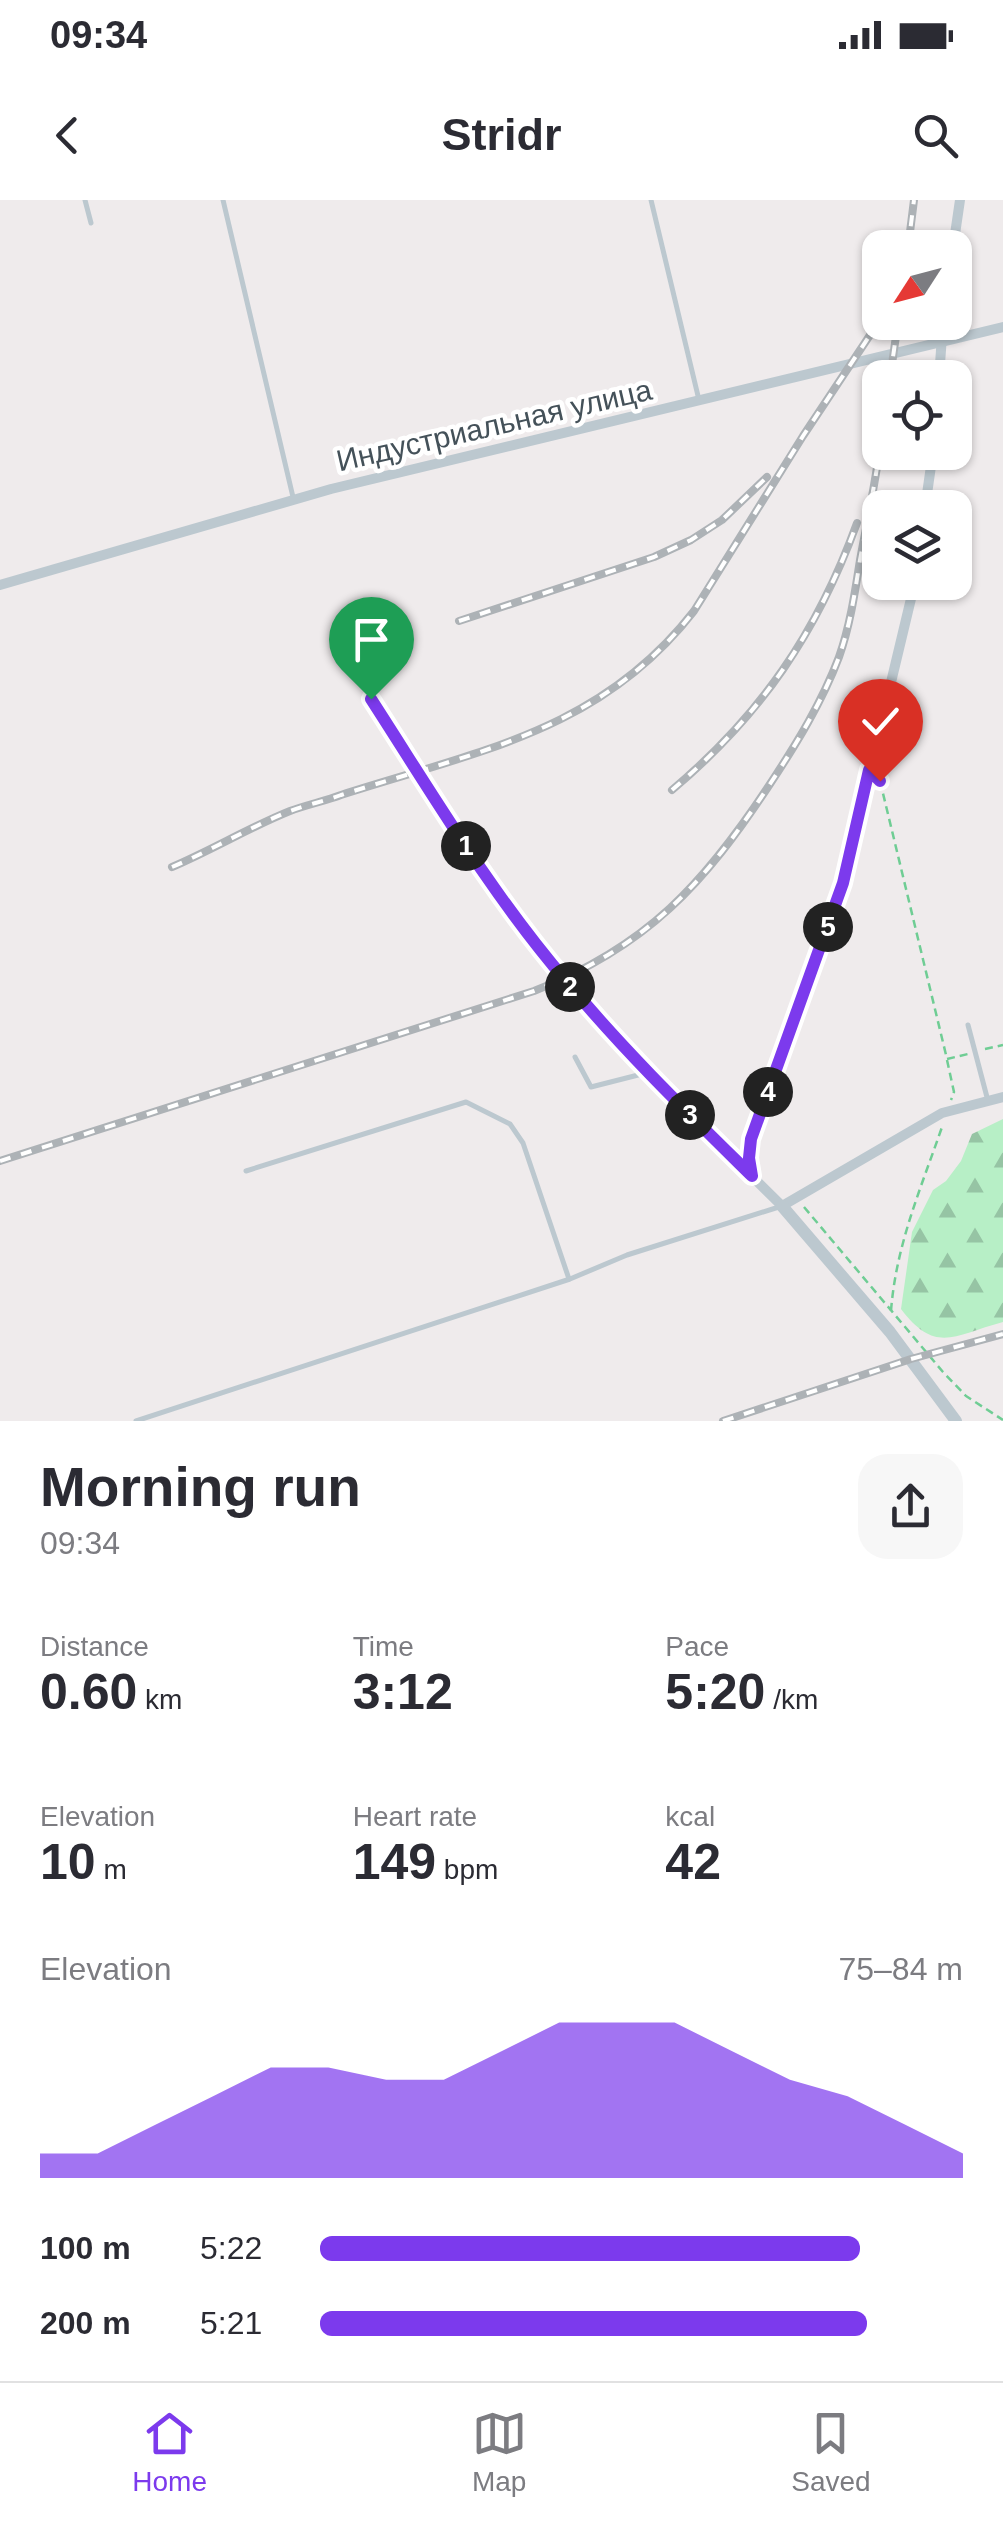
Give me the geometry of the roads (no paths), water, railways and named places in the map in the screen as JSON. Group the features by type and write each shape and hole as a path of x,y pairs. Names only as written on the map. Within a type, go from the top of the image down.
{"street":[{"path":"956,230 960,200"},
{"name":"Индустриальная улица","path":"0,586 294,500 1003,327"},
{"path":"940,340 940,360"},
{"path":"752,1176 751,1139 843,883 911,600"},
{"path":"567,983 782,1206 890,1332 956,1421"},
{"path":"782,1206 947,1112 1003,1097"}],"lane":[{"path":"85,200 91,222"},
{"path":"223,200 294,500"},
{"path":"652,200 700,402"},
{"path":"371,699 500,896 567,983"},
{"path":"968,1024 988,1101"},
{"path":"574,1057 591,1087 649,1072"},
{"path":"246,1171 466,1102 510,1124 524,1143 570,1279"},
{"path":"136,1421 782,1206"}],"railway":[{"path":"910,230 914,200"},
{"path":"172,867 290,811 534,732 619,684 658,652 694,611 867,340"},
{"path":"893,360 895,340"},
{"path":"0,1161 534,991 574,974 641,932 670,908 722,852 780,769 825,690 849,621 876,470"},
{"path":"459,621 654,557 691,540 722,520 767,477"},
{"path":"672,790 733,732 783,670 824,601 857,523"},
{"path":"723,1421 911,1359 1003,1334"}]}
